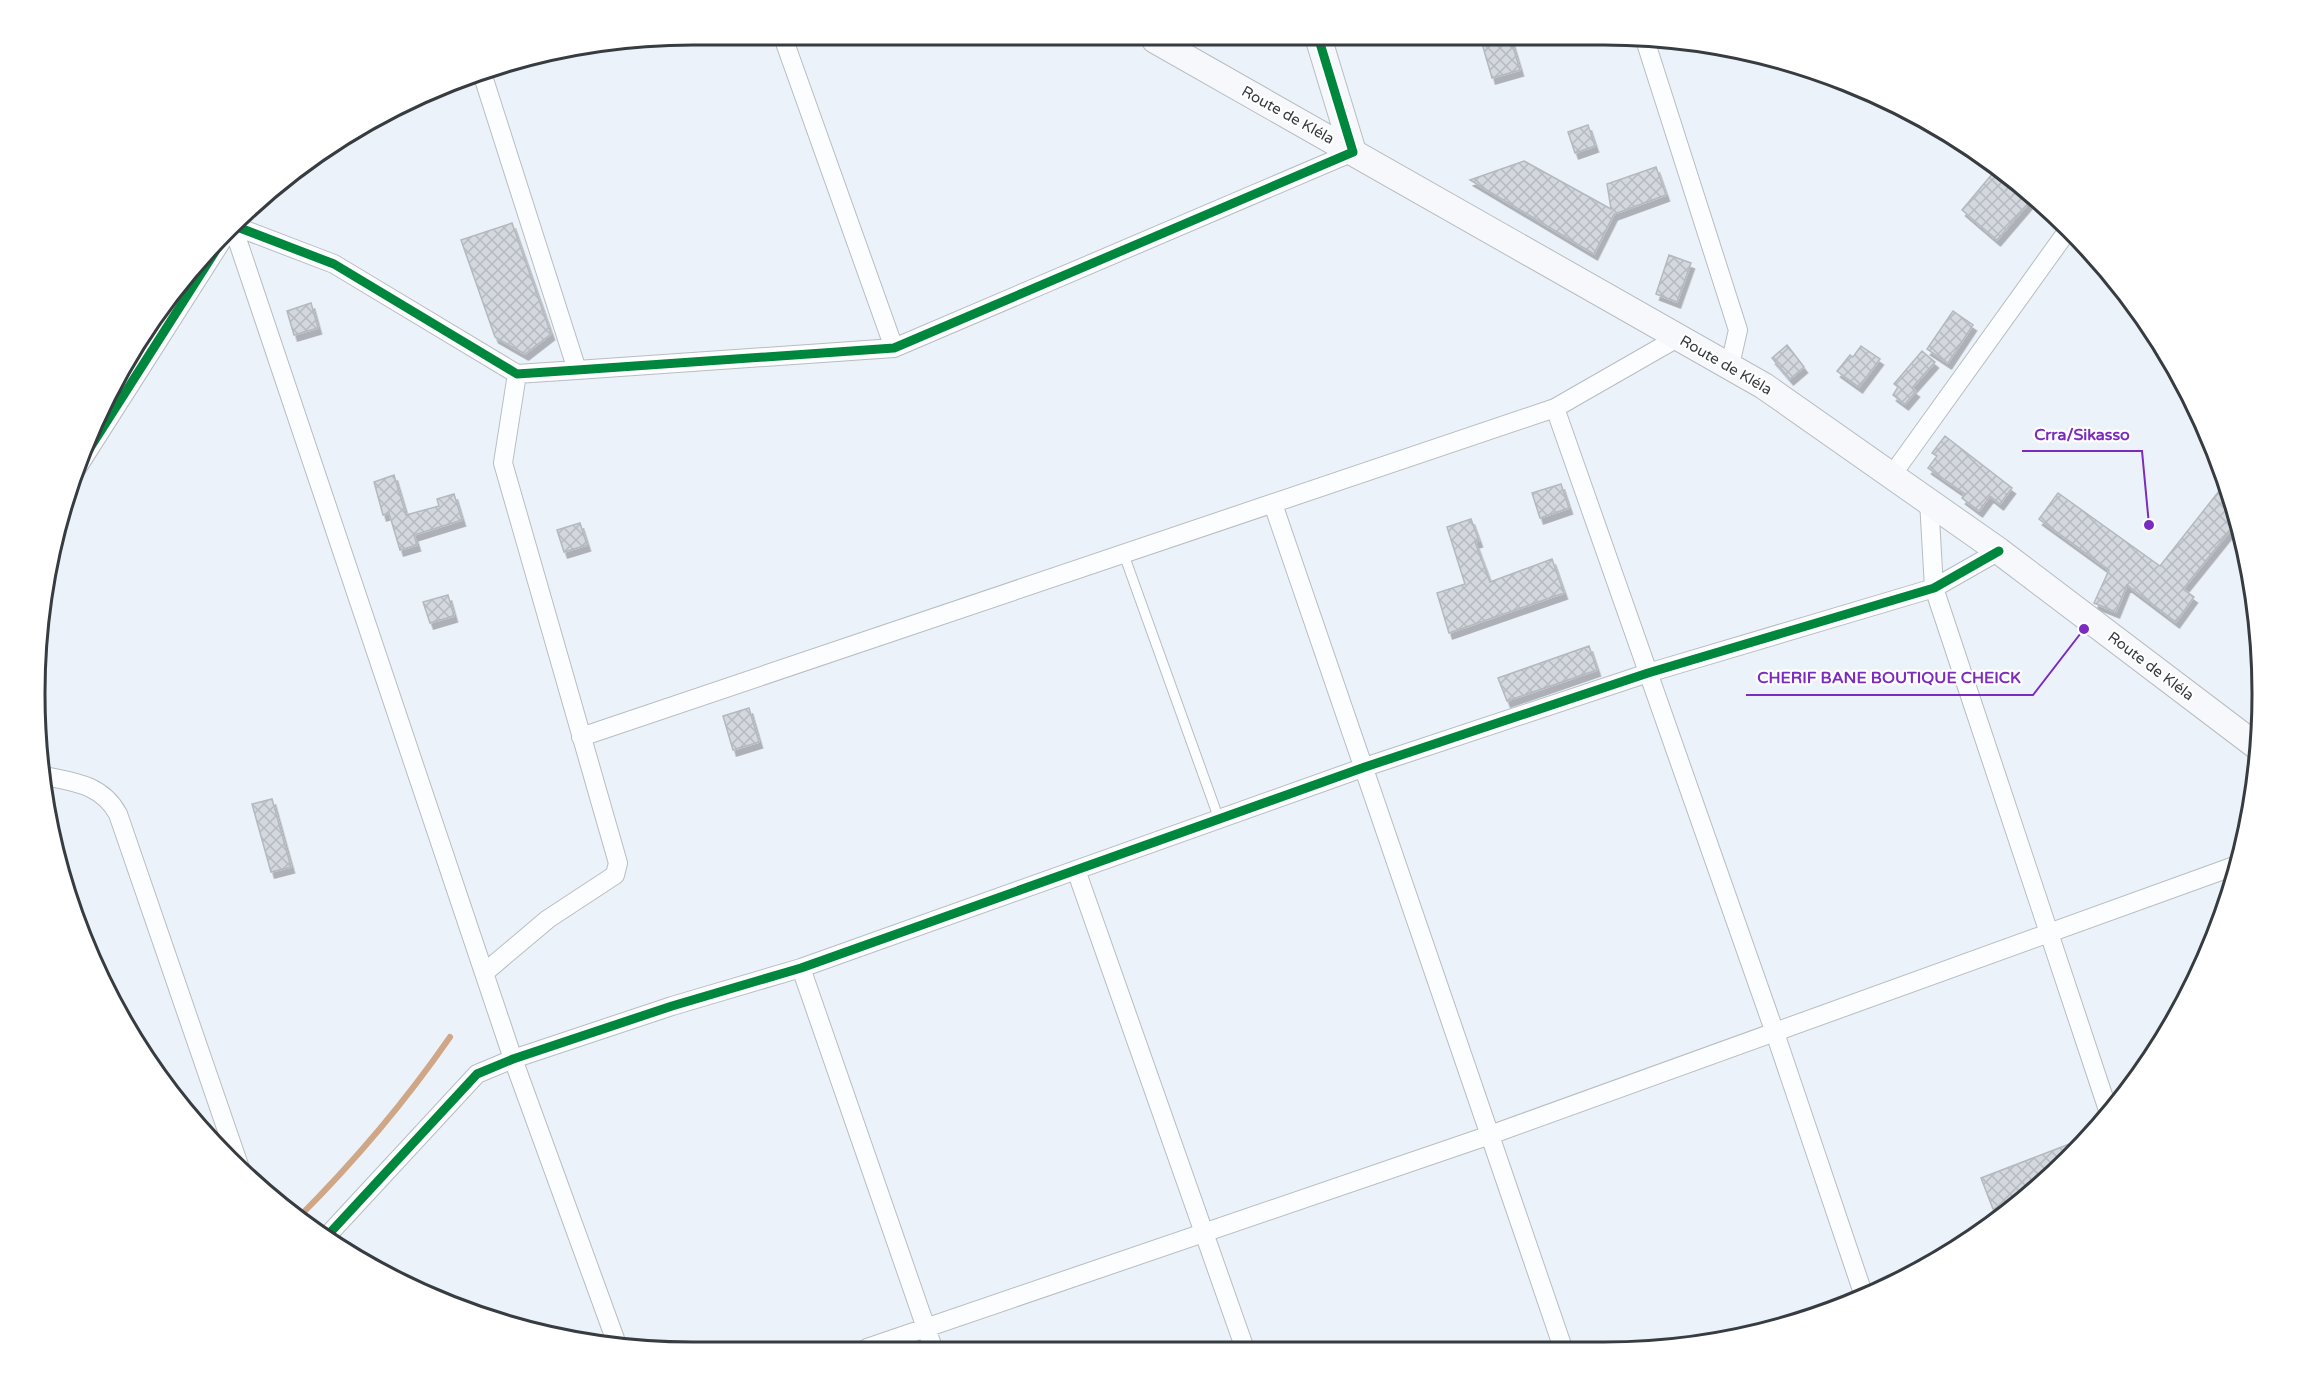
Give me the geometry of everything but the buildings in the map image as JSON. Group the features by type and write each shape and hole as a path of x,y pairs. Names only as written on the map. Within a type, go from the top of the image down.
{"main road":[{"name":"Route de Kléla","path":"1164,45 1730,365 1892,474 1999,551 2250,741"},
{"path":"1321,45 1353,152"}],"street":[{"path":"786,45 894,348"},
{"path":"1647,46 1737,330 1730,365"},
{"path":"484,79 577,370"},
{"path":"242,229 334,264 517,374 577,370 894,348 1353,152"},
{"path":"235,235 513,1059 614,1337"},
{"path":"1892,474 2063,236"},
{"path":"100,431 205,267"},
{"path":"581,737 1555,408 1679,337"},
{"path":"484,973 548,919 615,875 618,863 502,462 517,374"},
{"path":"1555,408 1775,1033 1861,1289"},
{"path":"1929,501 1934,588 2106,1103"},
{"path":"1274,504 1561,1342"},
{"path":"331,1232 477,1074 513,1059 672,1006 801,968 1365,767 1648,673 1934,588 1999,551"},
{"path":"51,777 81,784 97,791 110,801 118,814 233,1149"},
{"path":"885,1342 1490,1135 2228,869"},
{"path":"1076,870 1243,1342"},
{"path":"801,968 931,1342"}],"lane":[{"path":"1124,555 1219,819"}],"waterway":[{"path":"304,1212 378,1131 450,1037"}],"cycle path":[{"path":"242,229 334,264 517,374 894,348 1353,152 1321,45"},
{"path":"100,431 205,267"},
{"path":"331,1232 477,1074 513,1059 672,1006 801,968 1365,767 1648,673 1934,588 1999,551"}],"place":[{"name":"Crra/Sikasso","path":"2149,525"},
{"name":"CHERIF BANE BOUTIQUE CHEICK","path":"2084,629"}]}
